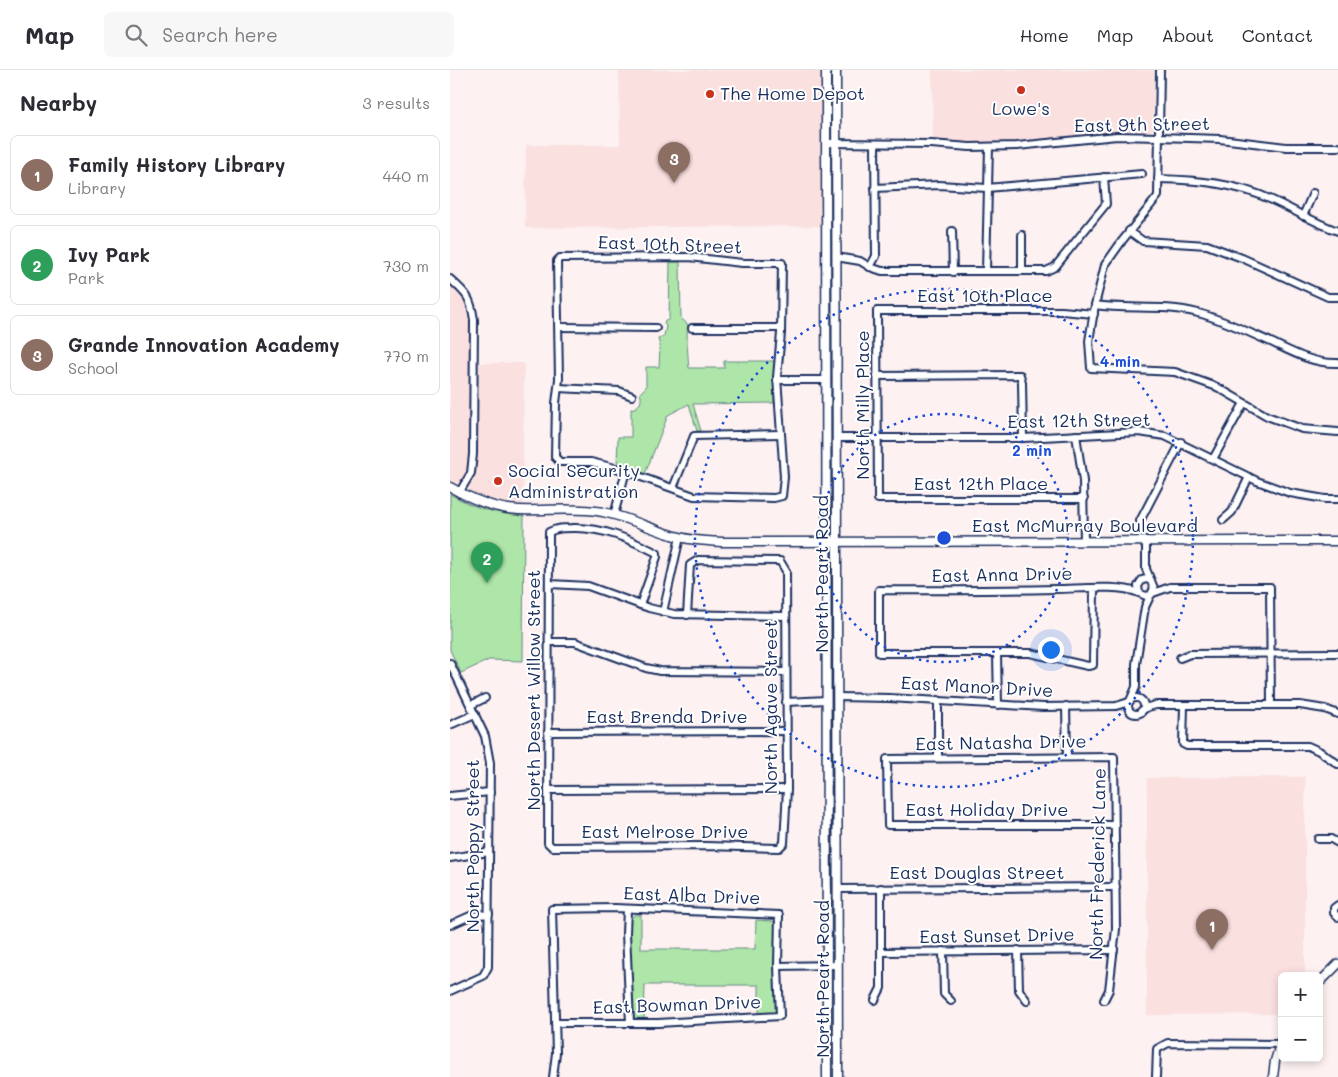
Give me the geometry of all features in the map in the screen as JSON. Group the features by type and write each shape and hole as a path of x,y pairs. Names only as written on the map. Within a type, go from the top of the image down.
{"street":[{"name":"North Peart Road","path":"826,70 827,1077"},
{"name":"North Peart Road","path":"836,70 838,1077"},
{"path":"1160,70 1158,196 1105,265 1095,305 1090,342 1091,368 1175,372 1217,387 1267,416 1302,429 1338,432"},
{"name":"East 9th Street","path":"826,143 989,147 1117,136 1220,139 1286,147 1338,147"},
{"path":"870,267 876,256 875,144"},
{"path":"986,271 989,147"},
{"path":"875,188 939,185 989,187 1142,174"},
{"path":"836,257 860,261 882,271 1046,271 1054,267 1106,204 1104,177"},
{"path":"1158,179 1190,180 1230,186 1270,199 1319,224 1338,231"},
{"path":"1303,216 1313,193"},
{"path":"952,231 954,272"},
{"path":"1129,232 1143,241 1207,245 1242,258 1328,297 1338,297"},
{"path":"1022,235 1022,271"},
{"name":"East 10th Street","path":"559,327 557,261 560,258 689,257 742,263 782,263 781,328"},
{"path":"450,280 463,290 472,304 474,320 473,454 471,472 459,493"},
{"path":"1095,305 1167,307 1197,313 1227,322 1306,359 1325,364 1338,363"},
{"name":"East 10th Place","path":"877,311 1062,311 1094,314"},
{"name":"North Milly Place","path":"877,311 878,499"},
{"path":"656,328 559,327 559,379 556,403 555,457 560,462 591,462 626,471 694,496 774,498 782,496 784,477 777,380 781,328 692,328"},
{"path":"877,376 1020,375 1022,382 1023,438"},
{"path":"777,380 827,380"},
{"path":"558,388 619,391 632,396"},
{"path":"1213,459 1244,403"},
{"name":"East 12th Street","path":"837,438 1023,438 1139,432 1165,436 1181,442 1249,478 1290,493 1325,499 1338,499"},
{"path":"673,488 694,436 781,434"},
{"path":"1076,435 1083,480 1084,541"},
{"path":"1140,520 1181,442"},
{"path":"614,515 626,471"},
{"path":"1223,520 1232,512 1249,478"},
{"name":"East McMurray Boulevard","path":"450,487 479,501 517,510 602,512 680,537 722,542 1338,541"},
{"name":"East 12th Place","path":"878,499 1084,499"},
{"name":"North Desert Willow Street","path":"552,847 548,843 549,532 556,528 595,529 610,532 634,541 657,553 640,605"},
{"path":"663,612 680,537"},
{"path":"1141,711 1143,707 1136,687 1136,664 1145,607 1154,588 1146,569 1146,540"},
{"name":"North Agave Street","path":"687,614 690,564 698,560 780,561 786,571 787,789 784,843 779,848"},
{"path":"1145,607 1138,588 1146,569"},
{"path":"1139,583 1144,579 1170,587 1270,587 1272,704"},
{"name":"East Anna Drive","path":"1125,589 1139,583"},
{"path":"550,584 588,586 640,605 674,614 786,616"},
{"path":"1140,594 1146,596 1170,587"},
{"path":"998,705 998,653 1030,653 1088,666 1093,665 1094,589"},
{"name":"East Anna Drive","path":"998,653 879,652 879,590 1125,589 1140,594"},
{"path":"550,642 575,642 646,668 660,671 786,672"},
{"path":"1180,658 1190,654 1338,653"},
{"name":"North Poppy Street","path":"450,663 485,736 490,762 488,967 483,976 450,991"},
{"path":"1136,687 1129,702 1128,708 1131,712 1135,714 1156,705"},
{"name":"East Manor Drive","path":"837,697 938,700 998,705 1116,706 1129,702"},
{"path":"471,705 485,698"},
{"path":"1129,702 1136,698 1156,705 1300,705 1325,709 1338,714"},
{"path":"786,702 828,700"},
{"path":"938,700 938,758"},
{"path":"1066,706 1067,757"},
{"name":"East Manor Drive","path":"1116,706 1131,712"},
{"path":"1184,706 1183,744 1186,746 1308,746 1319,750 1338,764"},
{"path":"450,725 475,714"},
{"name":"East Brenda Drive","path":"548,732 786,731"},
{"name":"East Natasha Drive","path":"888,825 887,759 1114,757"},
{"name":"North Frederick Lane","path":"1104,1000 1109,990 1114,950 1116,825 1114,757"},
{"path":"548,790 787,789"},
{"path":"450,796 490,792"},
{"name":"East Holiday Drive","path":"888,825 1116,825"},
{"path":"1318,839 1331,839 1338,843"},
{"name":"East Melrose Drive","path":"552,847 705,846 779,848"},
{"path":"450,858 489,852"},
{"name":"East Douglas Street","path":"838,889 1116,887"},
{"path":"875,1000 881,988 881,888"},
{"path":"1336,906 1334,913 1338,917"},
{"path":"627,908 626,933 630,1023"},
{"name":"East Alba Drive","path":"555,1023 552,909 627,908 779,914 778,966"},
{"path":"450,925 470,916 489,914"},
{"path":"1018,950 1019,990 1027,1001"},
{"name":"East Sunset Drive","path":"880,952 1114,950"},
{"path":"943,951 944,994 952,1001"},
{"path":"1323,979 1338,964"},
{"path":"778,966 838,965"},
{"name":"East Bowman Drive","path":"555,1023 630,1023 780,1016 778,966"},
{"path":"553,1077 556,1053 555,1023"},
{"path":"1156,1077 1157,1049 1168,1044 1278,1041"},
{"path":"1273,1077 1278,1051"}],"shaded area":[{"path":"619,70 822,70 820,135 823,172 820,213 823,226 525,228 526,145 620,145"},
{"path":"932,70 1154,70 1153,127 1148,132 1097,134 1019,143 965,144 933,142"},
{"path":"450,285 466,301 472,319 471,455 467,472 462,482 457,484 450,481"},
{"path":"479,363 524,363 523,505 493,501 469,491 478,457"},
{"path":"1305,777 1305,972 1278,972 1278,1014 1147,1015 1147,778"}],"green space":[{"path":"670,262 680,262 681,318 688,325 689,368 724,368 724,361 774,361 774,403 693,404 701,431 697,431 689,404 668,415 645,474 617,464 618,437 631,437 631,409 637,407 640,403 640,393 646,387 646,367 659,367 660,346 658,339 664,336 666,327 664,322 669,319"},
{"path":"450,494 486,510 524,516 523,661 489,660 461,673 450,650"},
{"path":"634,915 641,915 641,949 755,949 756,920 775,922 776,1009 774,1013 759,1014 759,985 645,985 644,1019 634,1018 630,919"}],"place":[{"name":"Lowe's","path":"1021,90"},
{"name":"The Home Depot","path":"710,94"},
{"name":"Grande Innovation Academy","path":"674,183"},
{"name":"Social Security Administration","path":"498,481"},
{"name":"Ivy Park","path":"487,583"},
{"name":"Family History Library","path":"1212,950"}]}
